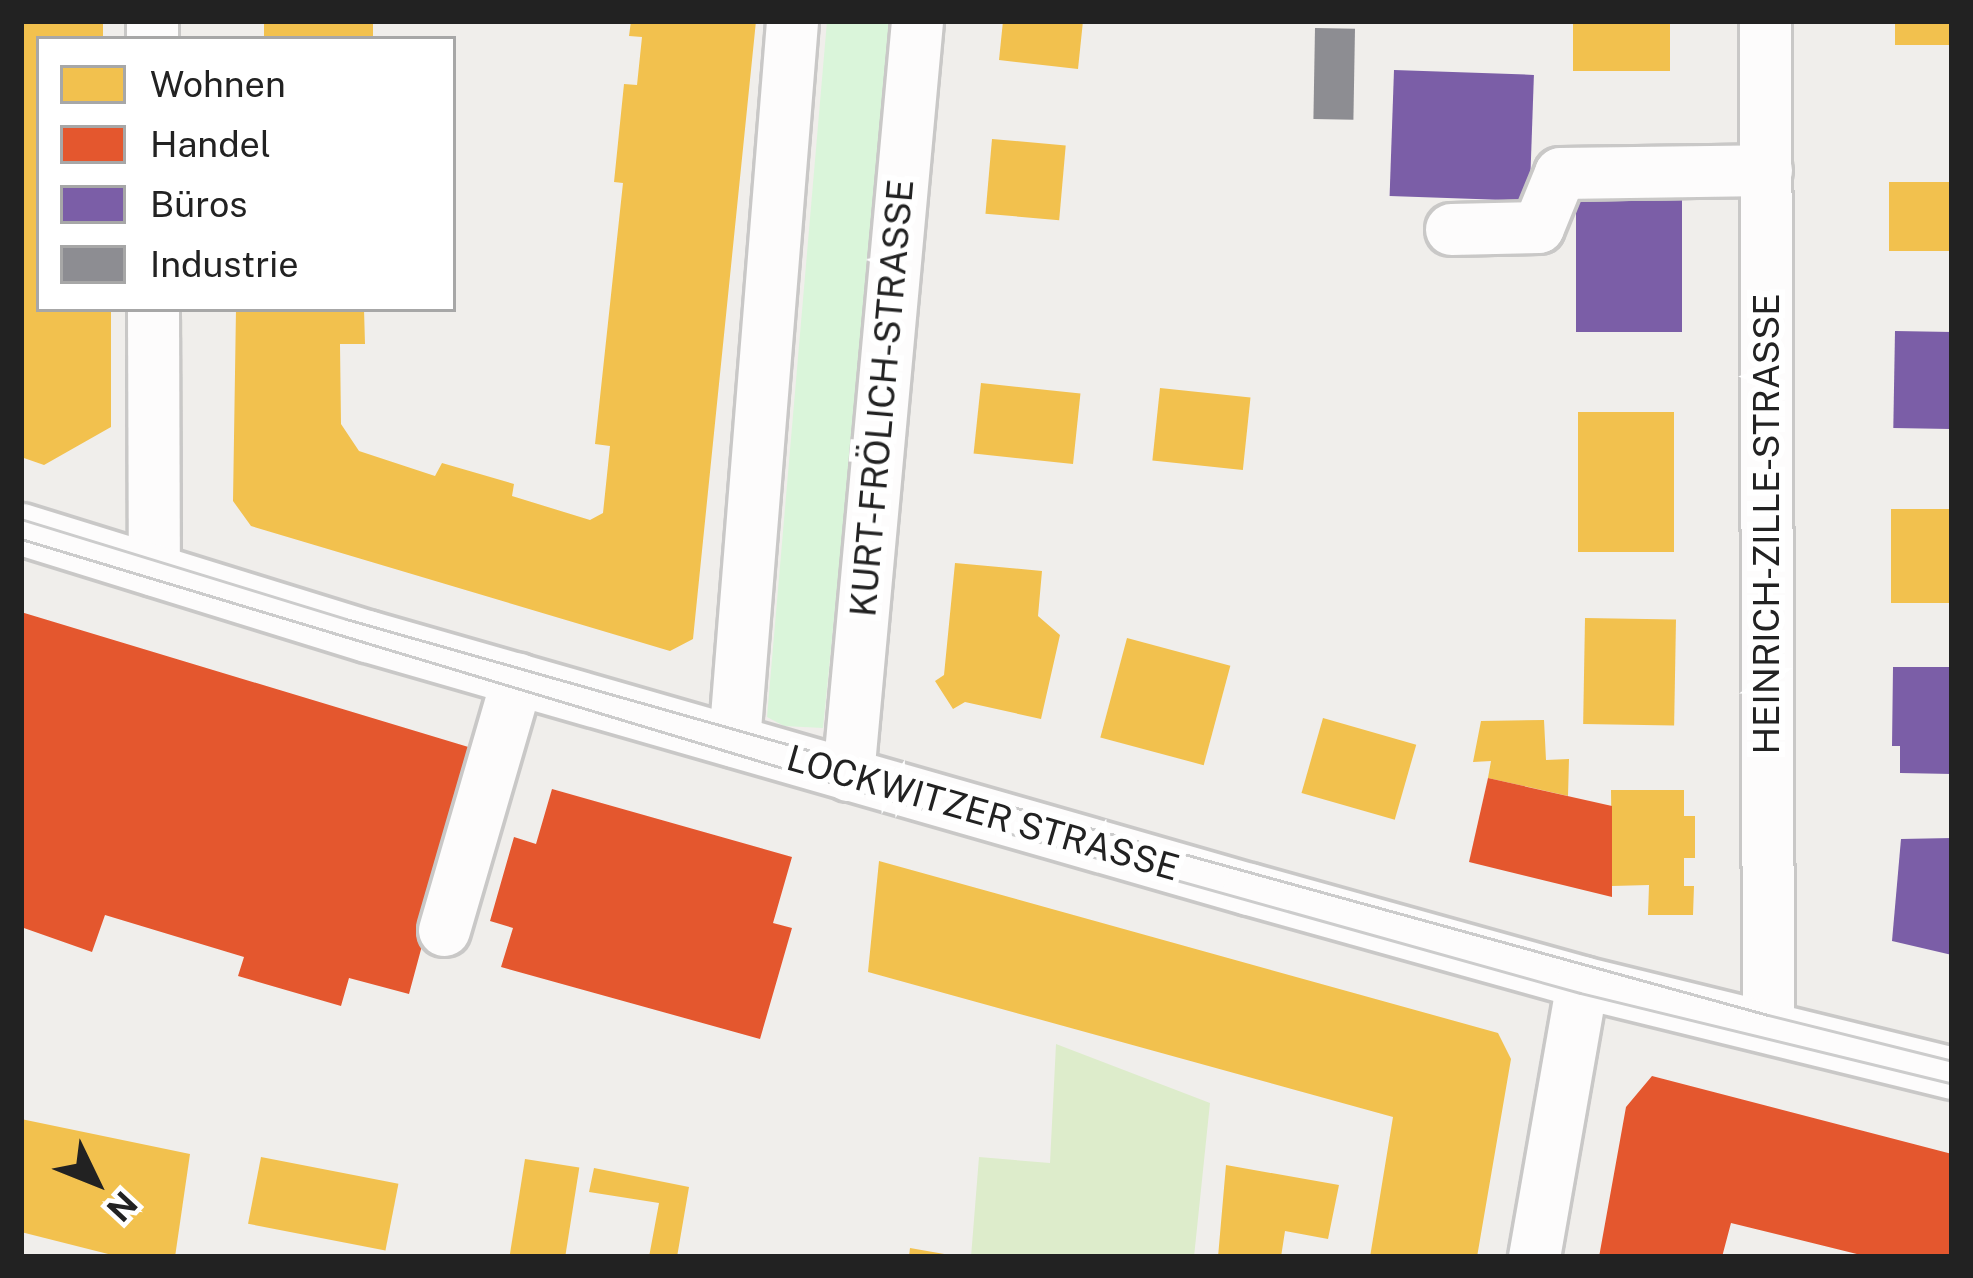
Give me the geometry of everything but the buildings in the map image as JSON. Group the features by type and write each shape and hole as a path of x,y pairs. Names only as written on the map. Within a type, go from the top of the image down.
{"street":[{"path":"734,740 792,21"},
{"name":"KURT-FRÖLICH-STRASSE","path":"848,775 917,21"},
{"name":"HEINRICH-ZILLE-STRASSE","path":"1765,21 1768,1027"},
{"path":"1451,229 1538,227 1560,173 1766,170"},
{"path":"153,312 154,570"},
{"name":"LOCKWITZER STRASSE","path":"21,530 848,775 1582,982 1952,1073"},
{"path":"443,931 517,678"},
{"path":"1534,1257 1582,982"}],"green space":[{"path":"827,21 894,21 823,728 784,726 767,717"},
{"path":"1056,1044 1210,1103 1194,1257 971,1257 979,1157 1050,1163"}],"tram line":[{"path":"21,519 346,619 850,762 1768,1015 1952,1061"},
{"path":"21,539 879,797 1580,993 1952,1084"}]}
